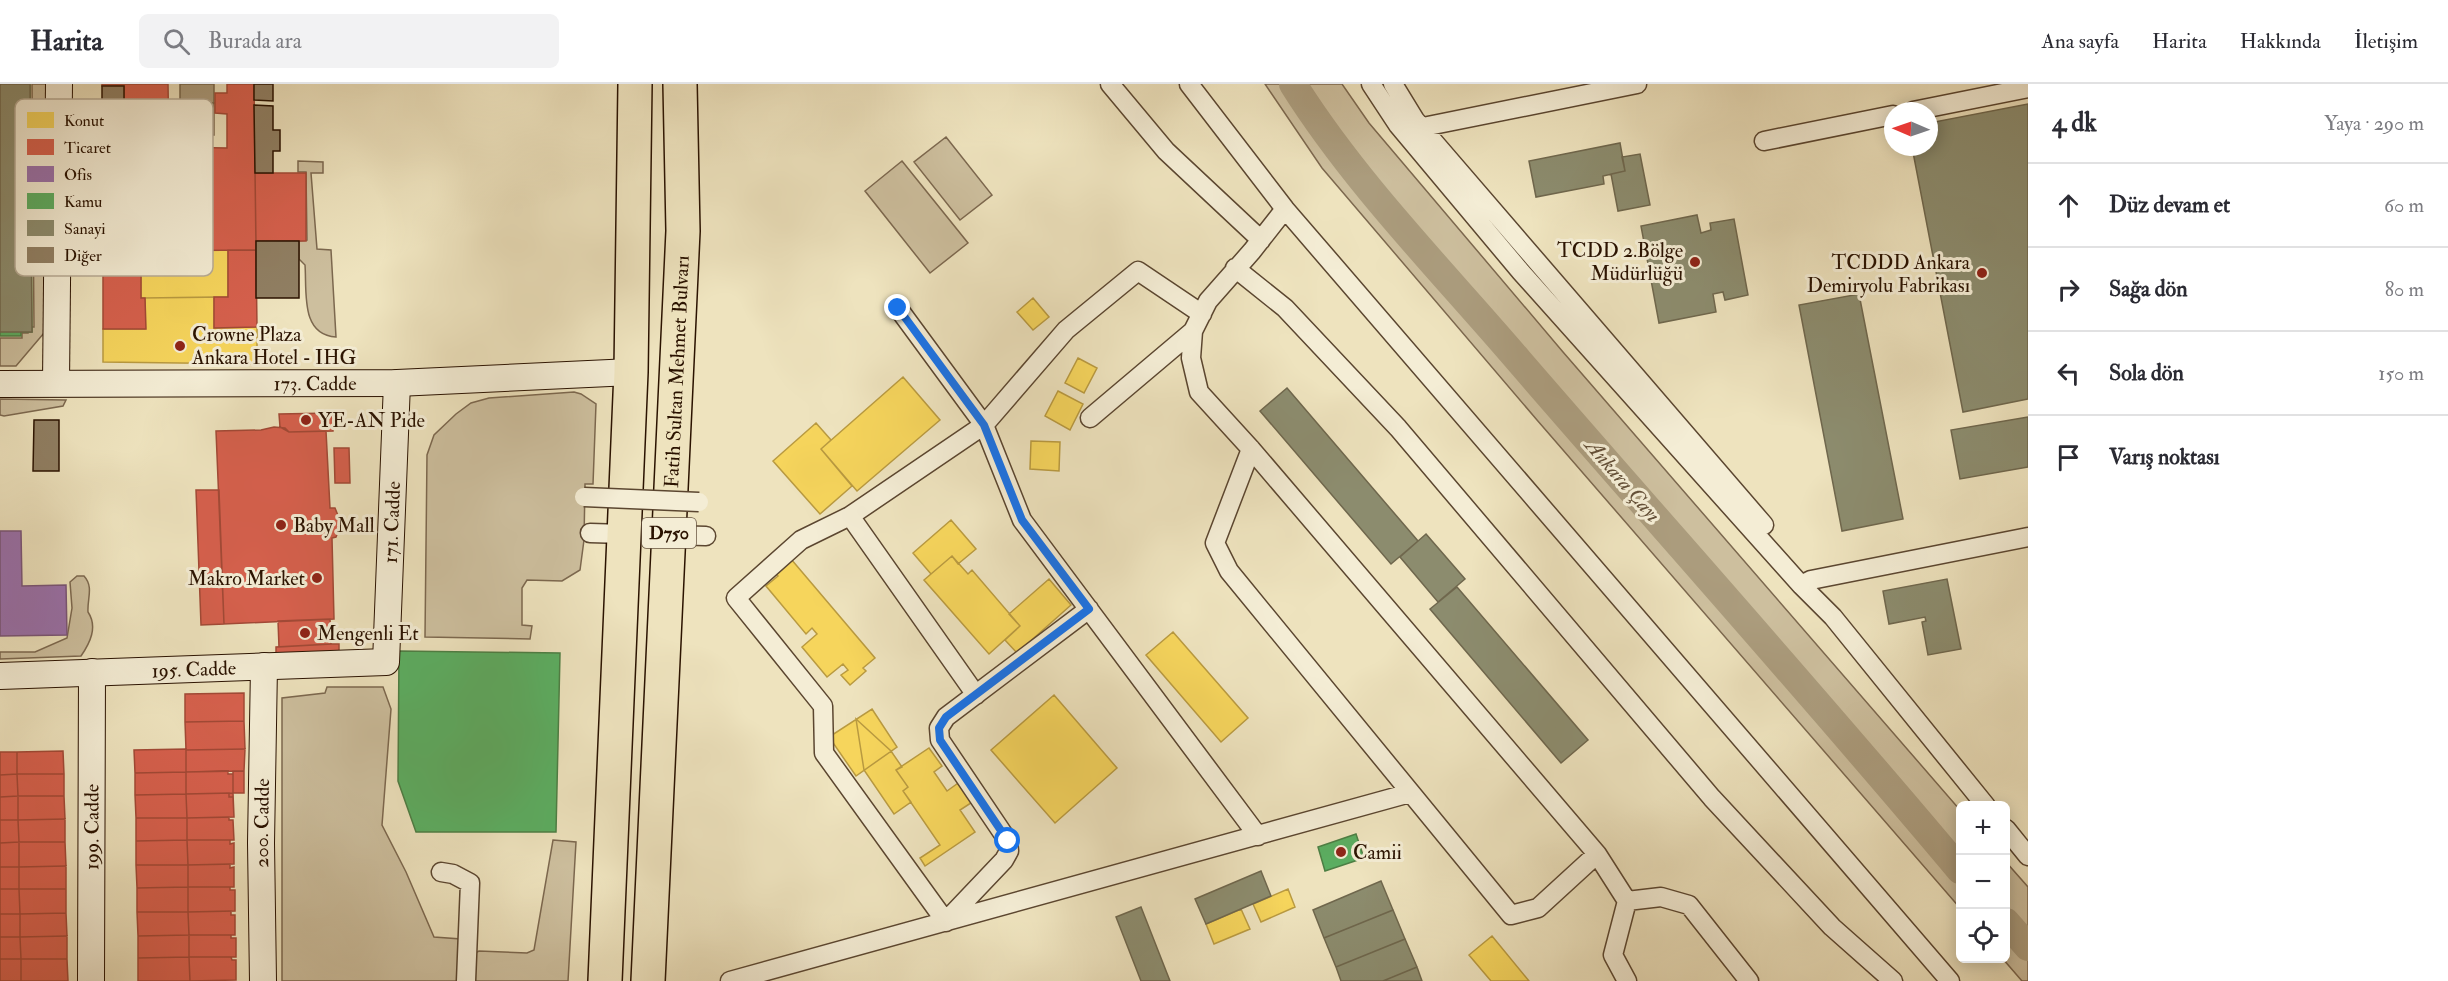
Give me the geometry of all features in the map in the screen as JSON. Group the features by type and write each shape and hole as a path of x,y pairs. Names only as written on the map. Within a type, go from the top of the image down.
{"highway":[{"name":"D750","path":"605,981 631,372 636,84"},
{"name":"Fatih Sultan Mehmet Bulvarı","path":"648,981 683,231 680,84"}],"street":[{"path":"58,84 58,99"},
{"path":"1110,84 1166,151 1261,240"},
{"path":"1189,84 1285,209 1950,981"},
{"path":"1371,84 1403,131 1521,272 1806,582"},
{"path":"1393,84 1421,127 1806,582 1982,801"},
{"path":"1403,131 1637,84"},
{"path":"1938,106 2028,88"},
{"path":"1764,141 1884,117"},
{"path":"1090,418 1193,331 1208,301 1285,209"},
{"path":"1235,268 1285,308 1398,428 1712,798 1832,927 1893,981"},
{"path":"946,922 824,753 823,706 736,598 801,540 850,516 984,425 1066,330 1138,271 1202,314"},
{"path":"56,383 57,276"},
{"path":"898,308 984,425 1022,520 1258,836"},
{"path":"1193,331 1191,358 1199,392 1251,449 1597,854 1627,901 1613,955 1627,981"},
{"name":"173. Cadde","path":"0,384 397,383 631,372"},
{"name":"171. Cadde","path":"386,662 397,383"},
{"path":"1251,449 1215,543 1229,571 1511,915 1538,908 1597,854"},
{"path":"584,497 699,502"},
{"path":"850,516 976,695"},
{"path":"590,532 624,534"},
{"path":"669,535 706,536"},
{"path":"1806,582 2028,537"},
{"path":"946,922 1004,860 1009,851 1008,841 940,740 939,728 946,717 1089,609"},
{"name":"195. Cadde","path":"0,676 386,662"},
{"name":"200. Cadde","path":"263,981 261,843 264,666"},
{"name":"199. Cadde","path":"91,981 92,672"},
{"path":"730,981 1410,793"},
{"path":"2010,834 2028,856"},
{"path":"441,872 453,874 470,883 466,981"},
{"path":"1627,901 1661,897 1689,905 1749,981"}],"shaded area":[{"path":"32,84 47,84 47,99 32,99"},
{"path":"180,84 214,84 214,103 213,99 180,99"},
{"path":"1265,84 1342,84 1369,123 1563,352 1956,805 1956,903 1537,420 1322,168"},
{"path":"213,103 214,103 213,135"},
{"path":"946,137 992,195 960,220 914,162"},
{"path":"298,161 323,162 323,173 311,173 317,249 331,250 336,337 316,329 308,310 305,265 299,259 299,241 307,240 306,172 298,172"},
{"path":"902,161 968,243 930,273 865,191"},
{"path":"34,276 45,276 44,333 16,366 0,366 0,338 22,338 22,333 28,333 28,327 34,327"},
{"path":"574,392 596,404 593,484 585,484 584,540 580,570 562,581 527,580 522,588 522,625 532,626 530,639 425,637 427,455 434,435 471,403 489,398"},
{"path":"0,399 66,400 63,406 4,416 0,415"},
{"path":"77,576 84,576 89,584 88,612 93,629 81,656 0,659 0,652 35,652 67,638 72,608 70,582"},
{"path":"327,687 383,687 391,709 382,825 406,872 434,937 461,939 460,981 282,981 282,698 325,693"},
{"path":"553,840 576,842 568,981 473,981 475,953 479,951 527,953 534,950"},
{"path":"2010,867 2028,887 2028,981 2022,981 2006,963 2010,963"}],"building: Konut":[{"path":"213,250 228,250 228,297 141,298 141,276 213,276"},
{"name":"Crowne Plaza Ankara Hotel - IHG","path":"214,297 214,328 257,327 257,364 103,362 103,329 145,329 145,298"},
{"path":"1033,298 1049,317 1033,330 1017,312"},
{"path":"1078,358 1097,368 1084,393 1065,383"},
{"path":"903,377 940,420 857,491 821,449"},
{"path":"1058,391 1083,404 1070,430 1045,416"},
{"path":"816,423 831,440 821,449 852,486 820,514 773,461"},
{"path":"1031,441 1060,442 1059,471 1030,469"},
{"path":"951,520 976,549 958,564 952,556 931,574 913,553"},
{"path":"952,556 968,574 972,570 1020,626 989,654 924,580"},
{"path":"791,559 875,658 863,668 866,671 850,685 841,675 848,670 843,664 827,677 802,647 817,634 812,628 806,634 766,586 778,576 775,573"},
{"path":"1049,579 1071,605 1017,653 1005,640 1020,626 1009,614"},
{"path":"1173,632 1248,718 1221,742 1146,655"},
{"path":"1054,695 1117,768 1055,823 991,750"},
{"path":"872,709 897,747 856,776 829,737"},
{"path":"856,719 891,751 902,767 896,770 908,787 903,791 911,802 894,814 864,770"},
{"path":"929,748 942,766 934,772 947,791 961,781 974,801 960,810 975,832 925,866 920,858 940,845 903,791 908,787 896,770"},
{"path":"1288,889 1295,907 1261,922 1253,904"},
{"path":"1241,909 1250,929 1214,944 1206,924"},
{"path":"1492,936 1529,981 1491,981 1469,955"}],"building: Ticaret":[{"path":"102,84 168,84 168,99 124,99 124,86 102,86"},
{"path":"227,84 254,84 256,250 213,250 213,148 227,148 227,114 215,113 215,93 227,93"},
{"path":"255,173 306,173 306,241 256,241"},
{"path":"228,250 256,250 257,327 214,328 214,297 228,297"},
{"path":"103,276 141,276 141,298 145,298 146,329 103,329"},
{"name":"YE-AN Pide","path":"332,413 333,431 289,432 280,427 279,414"},
{"name":"Baby Mall","path":"274,427 285,428 289,432 326,431 330,508 335,508 341,523 336,537 332,538 334,619 224,624 216,431 261,430"},
{"path":"334,448 349,448 350,483 335,483"},
{"path":"196,490 219,490 224,624 201,625"},
{"name":"Mengenli Et","path":"330,619 331,644 279,647 278,621"},
{"path":"339,644 339,652 276,655 276,647"},
{"path":"244,693 244,721 185,722 185,694"},
{"path":"244,721 245,749 186,750 185,722"},
{"path":"186,749 186,772 135,773 134,750"},
{"path":"245,749 244,771 186,772 186,750"},
{"path":"63,751 64,774 17,774 17,752"},
{"path":"0,752 17,752 17,774 0,775"},
{"path":"228,771 228,774 233,774 233,793 186,794 186,772"},
{"path":"233,771 244,771 244,793 233,793"},
{"path":"186,772 186,794 135,795 135,773"},
{"path":"17,774 64,774 64,796 18,796"},
{"path":"17,774 18,796 0,797 0,775"},
{"path":"229,793 229,797 233,797 234,817 187,818 186,794"},
{"path":"233,793 234,817 187,818 186,794"},
{"path":"186,794 187,818 136,818 135,795"},
{"path":"18,796 64,796 65,819 18,820"},
{"path":"18,796 18,820 0,820 0,797"},
{"path":"229,817 229,820 233,820 234,840 187,840 187,818"},
{"path":"136,818 187,818 187,840 136,841"},
{"path":"65,819 65,842 19,842 18,820"},
{"path":"0,820 18,820 19,842 0,843"},
{"path":"187,840 188,865 136,865 136,841"},
{"path":"187,840 230,840 230,844 234,843 234,864 188,865"},
{"path":"19,842 65,842 66,866 19,867"},
{"path":"19,842 19,867 0,867 0,843"},
{"path":"230,864 230,868 234,867 234,887 188,887 188,865"},
{"path":"136,865 188,865 188,887 137,888"},
{"path":"66,866 66,889 19,889 19,867"},
{"path":"0,867 19,867 19,889 0,889"},
{"path":"188,887 188,912 137,912 137,888"},
{"path":"188,887 230,887 230,890 235,890 235,911 188,912"},
{"path":"0,889 19,889 20,914 0,914"},
{"path":"19,889 66,889 66,913 20,914"},
{"path":"231,911 231,915 235,915 235,935 189,935 188,912"},
{"path":"137,912 188,912 189,935 138,936"},
{"path":"66,913 67,936 20,937 20,914"},
{"path":"0,914 20,914 20,937 0,937"},
{"path":"189,935 189,957 138,958 138,936"},
{"path":"189,935 231,935 231,938 236,938 236,957 189,957"},
{"path":"67,936 67,959 21,959 20,937"},
{"path":"0,937 20,937 21,959 0,959"},
{"path":"189,957 190,981 138,981 138,958"},
{"path":"189,957 231,957 232,960 236,960 236,980 190,981"},
{"path":"0,959 21,959 21,981 0,981"},
{"path":"21,959 67,959 68,981 21,981"}],"building: Ofis":[{"path":"0,531 21,531 22,586 66,585 67,635 0,636"}],"building: Kamu":[{"path":"0,84 30,84 30,99 15,99 15,276 32,276 32,332 21,332 21,336 0,336"},
{"path":"399,651 560,653 556,832 416,832 398,781"},
{"name":"Camii","path":"1356,834 1364,858 1325,871 1318,847"}],"building: Sanayi":[{"path":"0,84 30,84 30,99 15,99 15,276 32,276 32,332 0,332"},
{"name":"TCDDD Ankara Demiryolu Fabrikası","path":"2028,104 2028,399 1963,412 1914,156 1938,156 1938,121"},
{"path":"1620,143 1625,171 1603,176 1604,184 1536,197 1529,161"},
{"path":"1640,154 1650,205 1618,211 1611,174 1625,171 1622,157"},
{"name":"TCDD 2.Bölge Müdürlüğü","path":"1697,215 1701,233 1711,230 1710,223 1734,219 1748,295 1725,300 1723,292 1713,294 1716,312 1659,323 1641,226"},
{"path":"1859,294 1903,519 1842,531 1799,305"},
{"path":"1287,388 1418,541 1391,564 1260,411"},
{"path":"2028,417 2028,467 1960,479 1951,430"},
{"path":"1426,534 1465,579 1438,602 1400,557"},
{"path":"1947,579 1961,649 1928,655 1922,622 1926,621 1925,617 1889,624 1883,591"},
{"path":"1457,587 1588,740 1561,763 1430,609"},
{"path":"1261,871 1271,896 1206,924 1195,899"},
{"path":"1381,881 1393,910 1324,938 1313,910"},
{"path":"1141,907 1170,981 1141,981 1116,917"},
{"path":"1393,910 1405,939 1336,967 1324,938"},
{"path":"1405,939 1417,967 1383,981 1341,981 1336,967"},
{"path":"1417,967 1422,981 1383,981"}],"building: Diğer":[{"path":"254,84 273,84 273,101 254,100"},
{"path":"102,86 124,86 124,99 102,99"},
{"path":"254,105 273,106 273,130 280,130 280,151 273,151 273,173 255,173"},
{"path":"256,241 299,241 299,298 256,298"},
{"path":"34,420 59,420 59,471 33,471"}],"waterway":[{"name":"Ankara Çayı","path":"1293,84 1317,121 1372,192 1796,678 1956,865"},
{"name":"Ankara Çayı","path":"2010,927 2028,947"}],"place":[{"name":"TCDD 2.Bölge Müdürlüğü","path":"1695,262"},
{"name":"TCDDD Ankara Demiryolu Fabrikası","path":"1982,273"},
{"name":"Crowne Plaza Ankara Hotel - IHG","path":"180,346"},
{"name":"YE-AN Pide","path":"306,420"},
{"name":"Baby Mall","path":"281,525"},
{"name":"Makro Market","path":"317,578"},
{"name":"Mengenli Et","path":"305,633"},
{"name":"Camii","path":"1341,852"}],"route":[{"path":"898,308 984,425 1022,520 1089,609 946,717 939,728 940,740 1008,841"}]}
